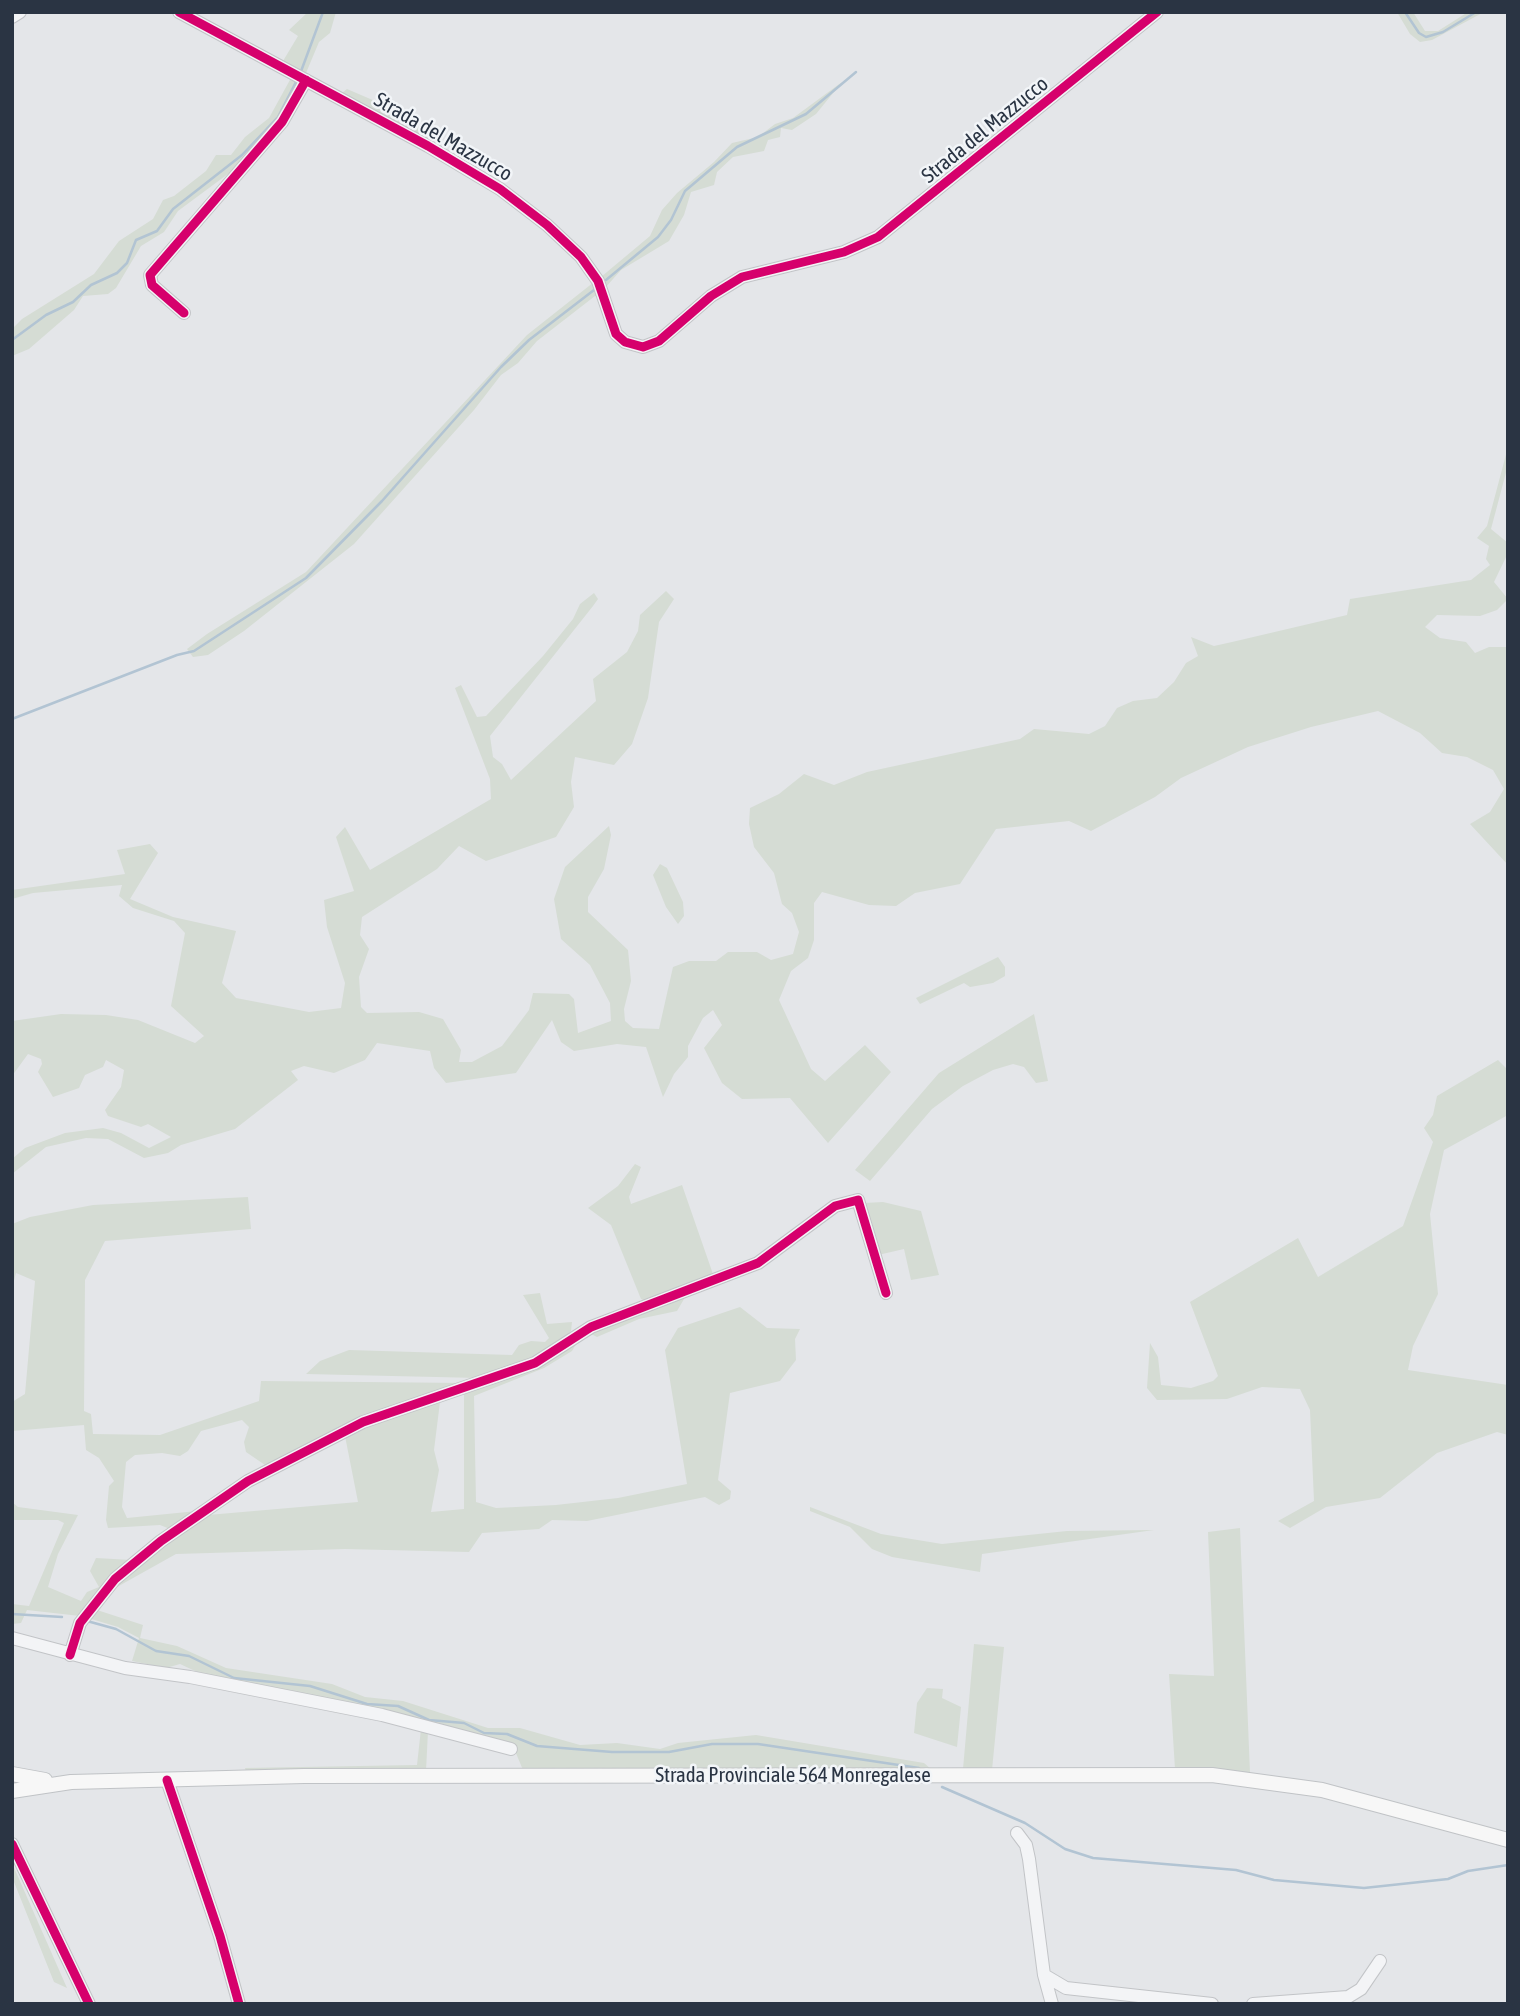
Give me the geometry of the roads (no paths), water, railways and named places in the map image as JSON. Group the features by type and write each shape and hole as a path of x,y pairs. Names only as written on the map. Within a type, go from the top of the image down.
{"main road":[{"name":"Strada Provinciale 564 Monregalese","path":"12,1774 71,1782"},
{"name":"Strada Provinciale 564 Monregalese","path":"12,1791 71,1782 318,1776 1212,1775 1322,1790 1508,1840"}],"street":[{"path":"12,17 20,12"},
{"name":"Strada del Mazzucco","path":"178,12 500,189 568,242 593,272 616,334 625,342 643,347 659,341 711,296 742,277 844,252 878,237 1157,12"},
{"path":"184,313 152,285 150,275 282,122 306,80"},
{"path":"70,1655 85,1615 115,1579 161,1541 248,1481 363,1422 524,1368 591,1327 758,1263 835,1206 858,1200 886,1293"},
{"path":"12,1638 125,1668 190,1677 382,1715 511,1749"},
{"path":"167,1780 220,1936 239,2004"},
{"path":"1017,1833 1026,1845 1030,1859 1044,1975 1052,2004"},
{"path":"12,1844 89,2004"},
{"path":"1253,2004 1348,1997 1362,1989 1380,1961"},
{"path":"1044,1975 1066,1988 1212,2004"}],"waterway":[{"path":"300,74 323,12"},
{"path":"1405,12 1419,33 1426,37 1443,32 1476,12"},
{"path":"606,280 658,237 671,220 685,191 737,147 806,114 856,72"},
{"path":"12,340 46,315 73,302 91,285 117,273 127,263 136,240 157,231 173,209 242,155 278,117 297,80"},
{"path":"12,719 177,655 194,651 306,578 382,501 501,367 529,340 594,290"},
{"path":"12,1614 62,1617"},
{"path":"87,1621 116,1629 156,1651 189,1656 234,1678 310,1686 367,1704 398,1706 429,1720 464,1723 484,1733 507,1734 537,1746 612,1752 669,1752 712,1744 758,1744 919,1768"},
{"path":"942,1787 1025,1823 1065,1849 1093,1858 1236,1870 1274,1880 1364,1888 1448,1879 1468,1871 1508,1865"}]}
